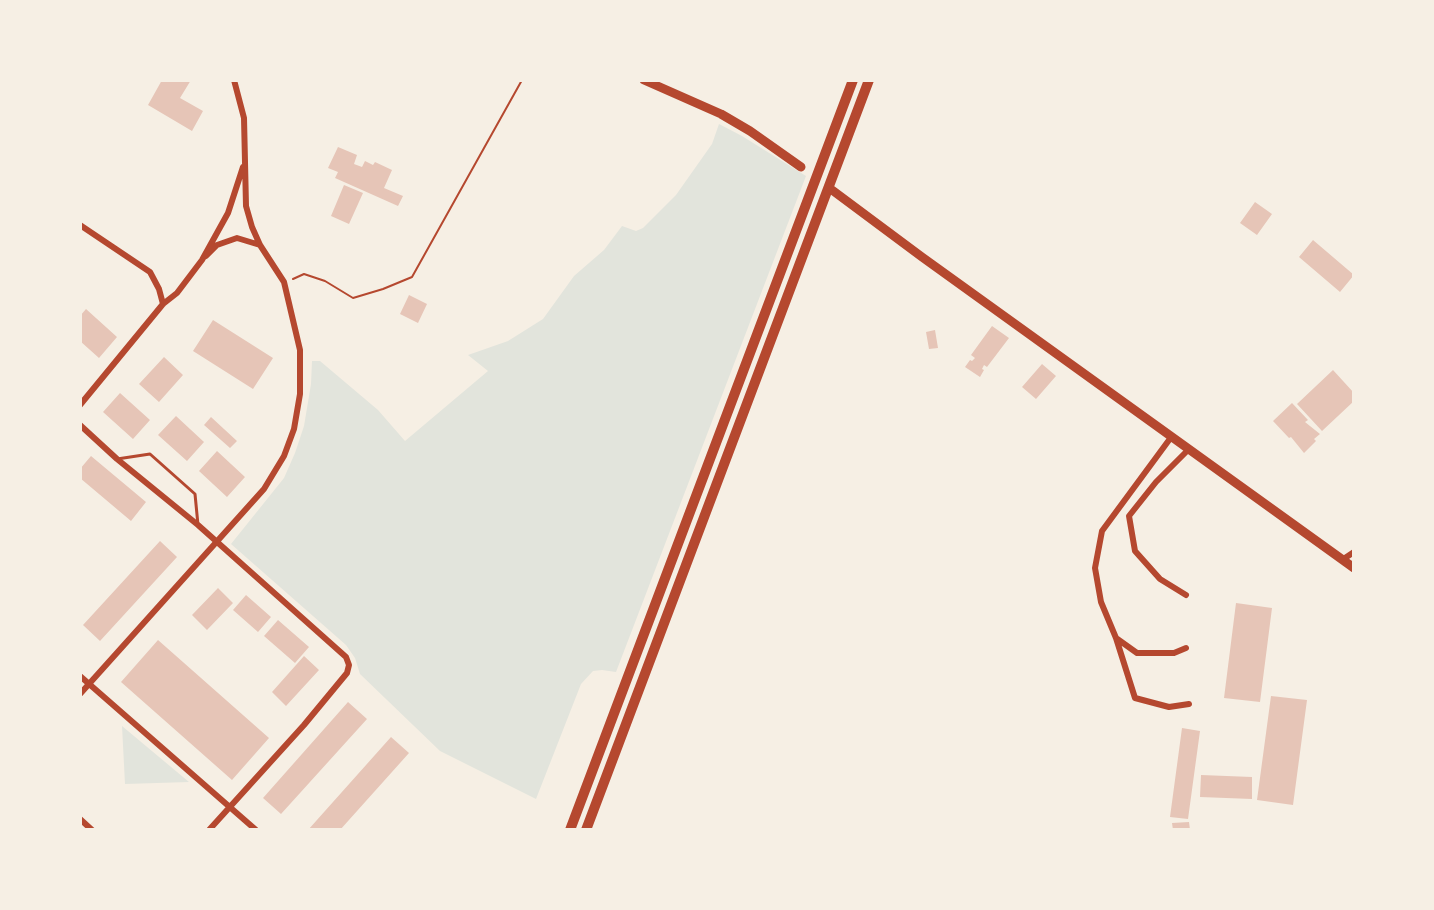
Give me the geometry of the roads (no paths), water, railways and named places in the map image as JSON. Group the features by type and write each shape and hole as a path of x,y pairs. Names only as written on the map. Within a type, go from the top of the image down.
{"highway":[{"path":"570,830 853,80"},
{"path":"586,830 869,80"}],"main road":[{"path":"644,80 721,114 801,167"},
{"path":"832,190 1354,568"}],"street":[{"path":"80,694 264,489 284,456 294,429 300,394 300,350 289,295 260,245 246,206 244,118 234,80"},
{"path":"202,260 228,213 245,162"},
{"path":"80,225 150,272 163,304"},
{"path":"80,405 163,304 177,293 217,245 237,238 260,245"},
{"path":"80,425 216,541 346,657 349,665 347,673 304,725 209,830"},
{"path":"1172,436 1102,531 1095,568 1101,602 1135,698 1169,707 1189,704"},
{"path":"1186,595 1160,579 1135,551 1129,516 1156,482 1189,449"},
{"path":"1342,560 1354,552"},
{"path":"1116,638 1137,653 1174,653 1186,648"},
{"path":"80,676 256,830"},
{"path":"80,819 92,830"}],"lane":[{"path":"117,459 150,454 195,494 198,525"}]}
